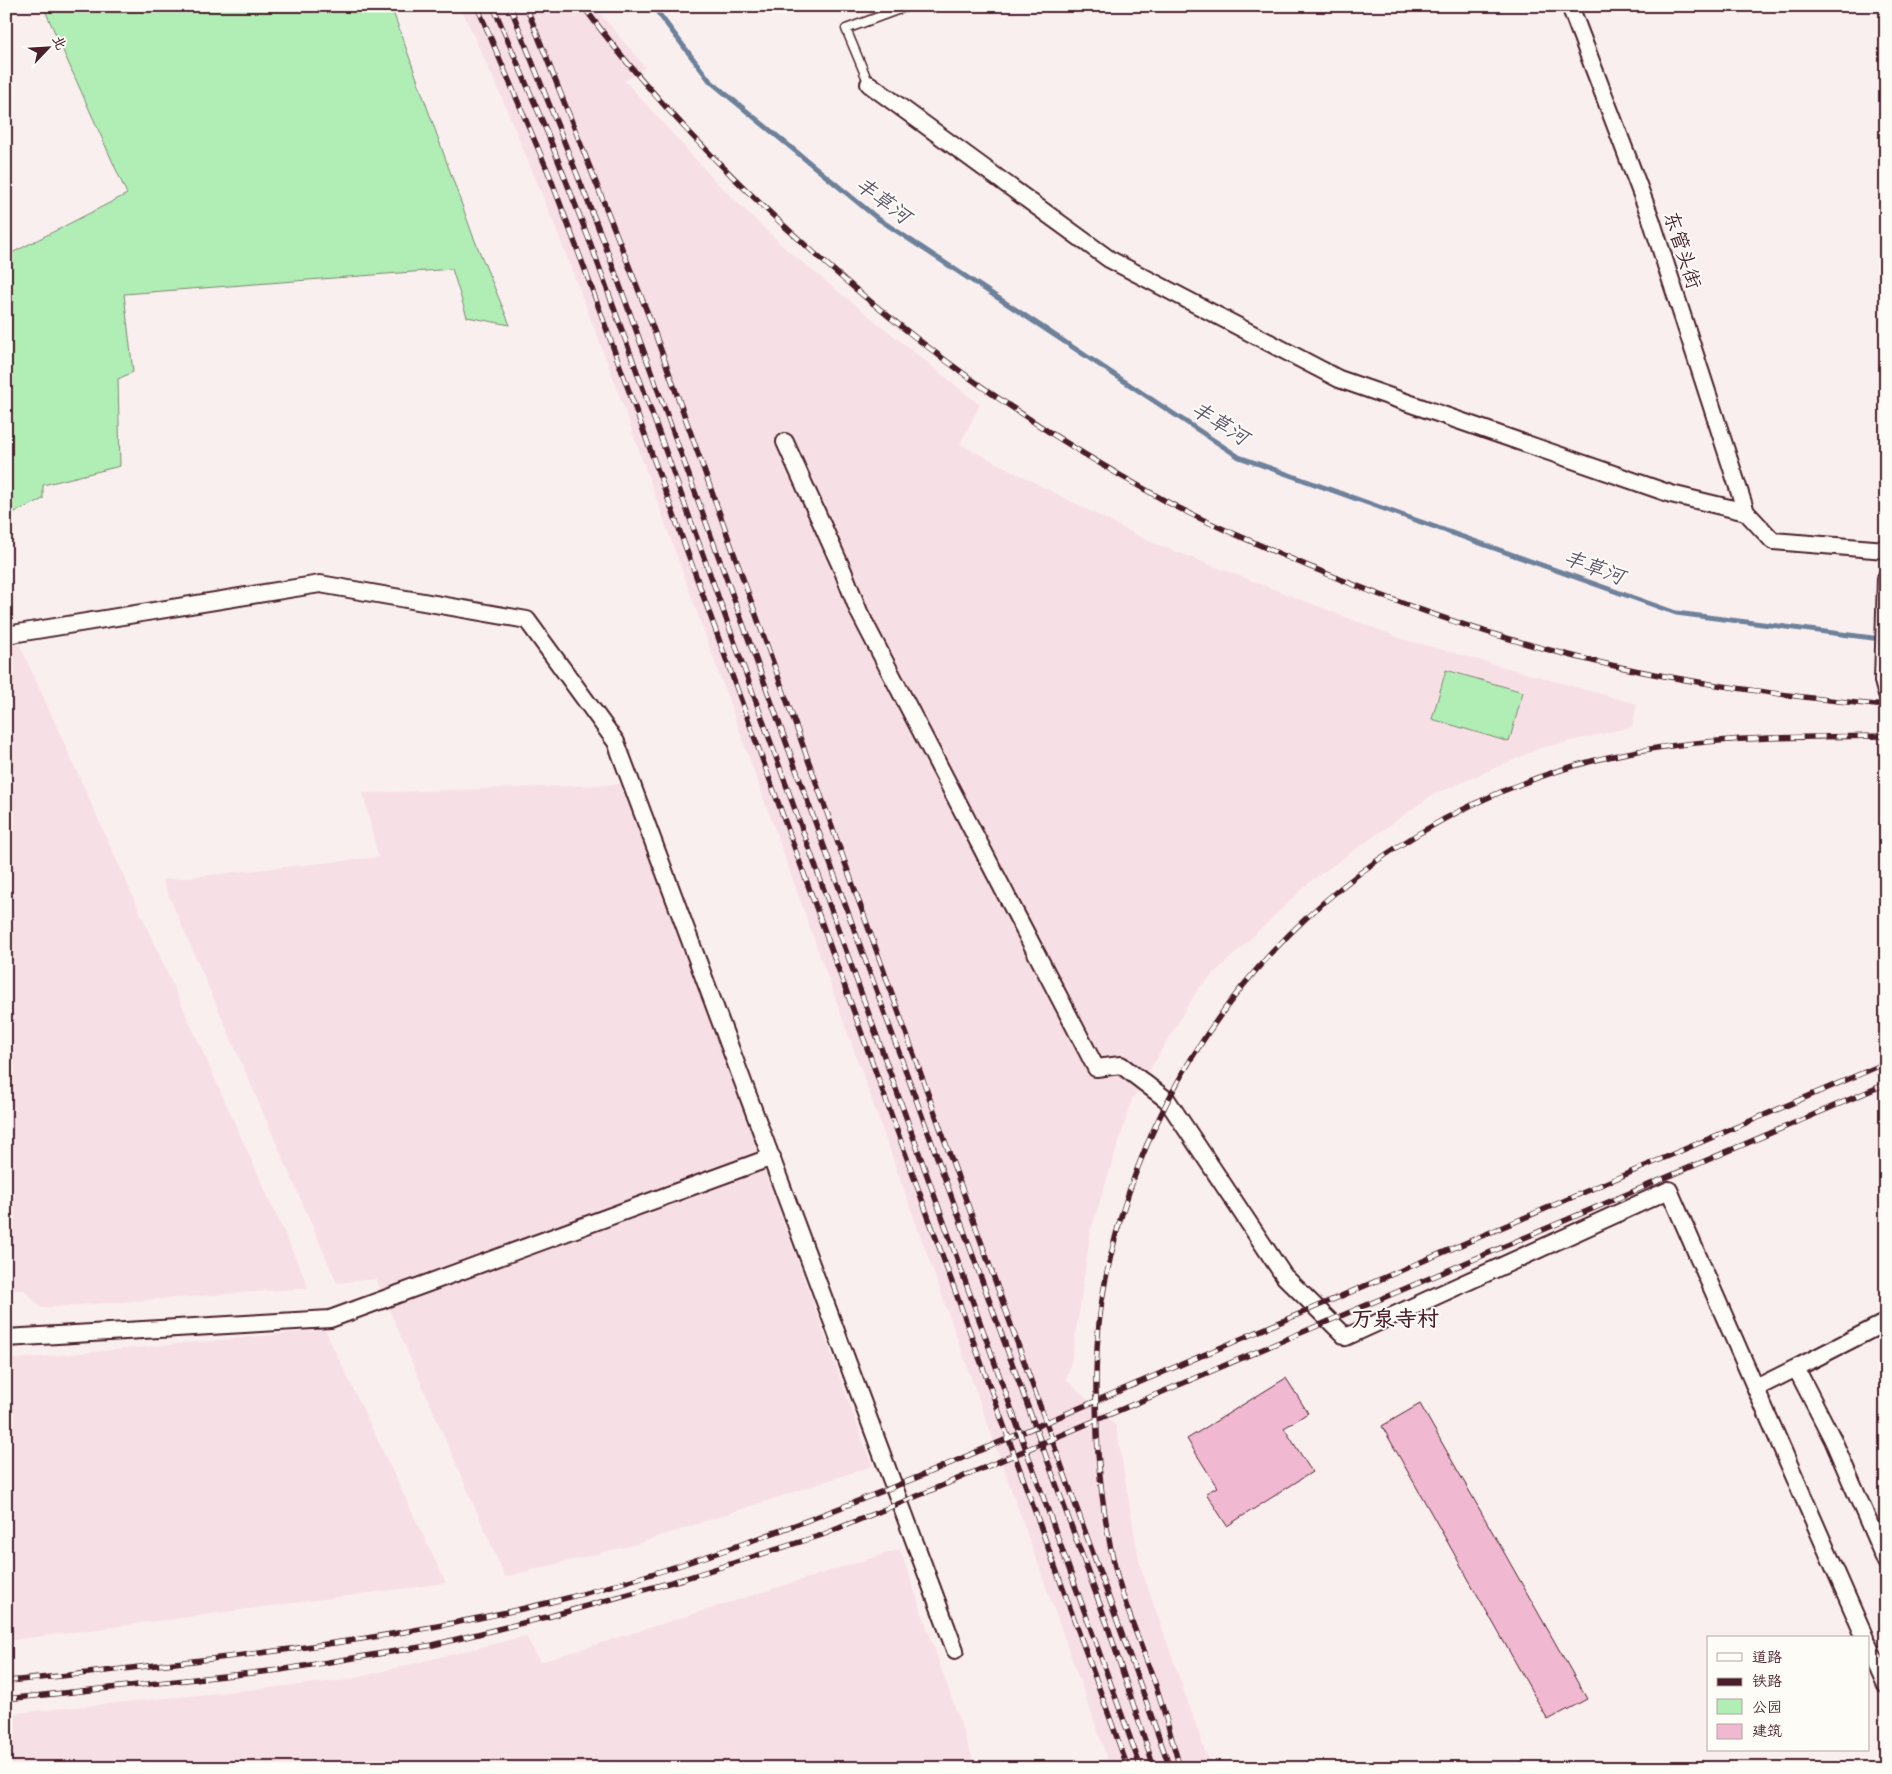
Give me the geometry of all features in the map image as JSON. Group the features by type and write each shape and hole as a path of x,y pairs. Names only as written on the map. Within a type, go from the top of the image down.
{"street":[{"name":"东管头街","path":"1570,6 1651,219 1746,512"},
{"path":"869,84 1109,259 1339,379 1671,494 1746,512 1773,541 1886,550"},
{"path":"785,442 844,571 859,612 1096,1068 1121,1066 1168,1100 1284,1276 1346,1336 1669,1190 1864,1636"},
{"path":"6,635 320,584 527,620 616,742 955,1650"},
{"path":"1884,686 1885,584"},
{"path":"6,1338 330,1319 772,1157"},
{"path":"1756,1388 1886,1322"},
{"path":"1796,1368 1833,1440 1886,1562"},
{"path":"1870,1648 1886,1684"}],"lane":[{"path":"869,84 846,29 908,6"}],"shaded area":[{"path":"460,6 594,6 645,67 625,81 715,181 787,250 980,405 960,444 1146,540 1403,639 1637,704 1632,727 1541,748 1431,796 1311,881 1198,989 1132,1100 1091,1230 1072,1359 1066,1379 1116,1426 1140,1565 1211,1768 1111,1768 608,364 554,224 500,93"},
{"path":"6,614 309,1288 41,1308 24,1290 6,1290"},
{"path":"625,784 872,1466 637,1544 505,1577 376,1279 337,1283 162,880 378,857 363,793"},
{"path":"325,1330 446,1583 6,1641 6,1360"},
{"path":"900,1549 976,1768 6,1768 6,1714 347,1680 526,1636 540,1662"}],"green space":[{"path":"43,6 391,6 473,236 510,325 467,317 452,269 124,294 133,372 118,379 120,466 43,485 43,499 6,516 6,256 127,194"},
{"path":"1446,670 1523,692 1509,742 1432,719"}],"building":[{"path":"1286,1378 1308,1413 1284,1428 1312,1472 1227,1526 1206,1493 1217,1487 1187,1439"},
{"path":"1420,1404 1587,1699 1548,1720 1382,1426"}],"waterway":[{"name":"丰草河","path":"653,6 710,81 877,218 1239,457 1676,613 1881,639"}],"railway":[{"path":"477,6 549,174 584,267 1128,1768"},
{"path":"493,6 547,132 593,250 1141,1768"},
{"path":"510,6 604,242 1107,1624 1154,1768"},
{"path":"526,6 648,314 1170,1768"},
{"path":"583,6 663,104 721,166 782,224 854,287 980,386 1069,445 1175,506 1273,551 1379,595 1451,621 1524,643 1641,672 1763,692 1886,706"},
{"path":"1180,1768 1156,1686 1121,1590 1110,1546 1098,1453 1096,1411 1097,1346 1105,1283 1129,1190 1166,1103 1215,1023 1273,951 1341,888 1418,834 1502,792 1592,761 1665,747 1701,742 1775,738 1886,736"},
{"path":"6,1681 262,1653 405,1632 500,1614 594,1591 735,1547 918,1477 1886,1063"},
{"path":"6,1699 280,1670 433,1645 551,1616 686,1578 822,1535 1886,1084"}],"district":[{"name":"万泉寺村","path":"1395,1318"}]}
